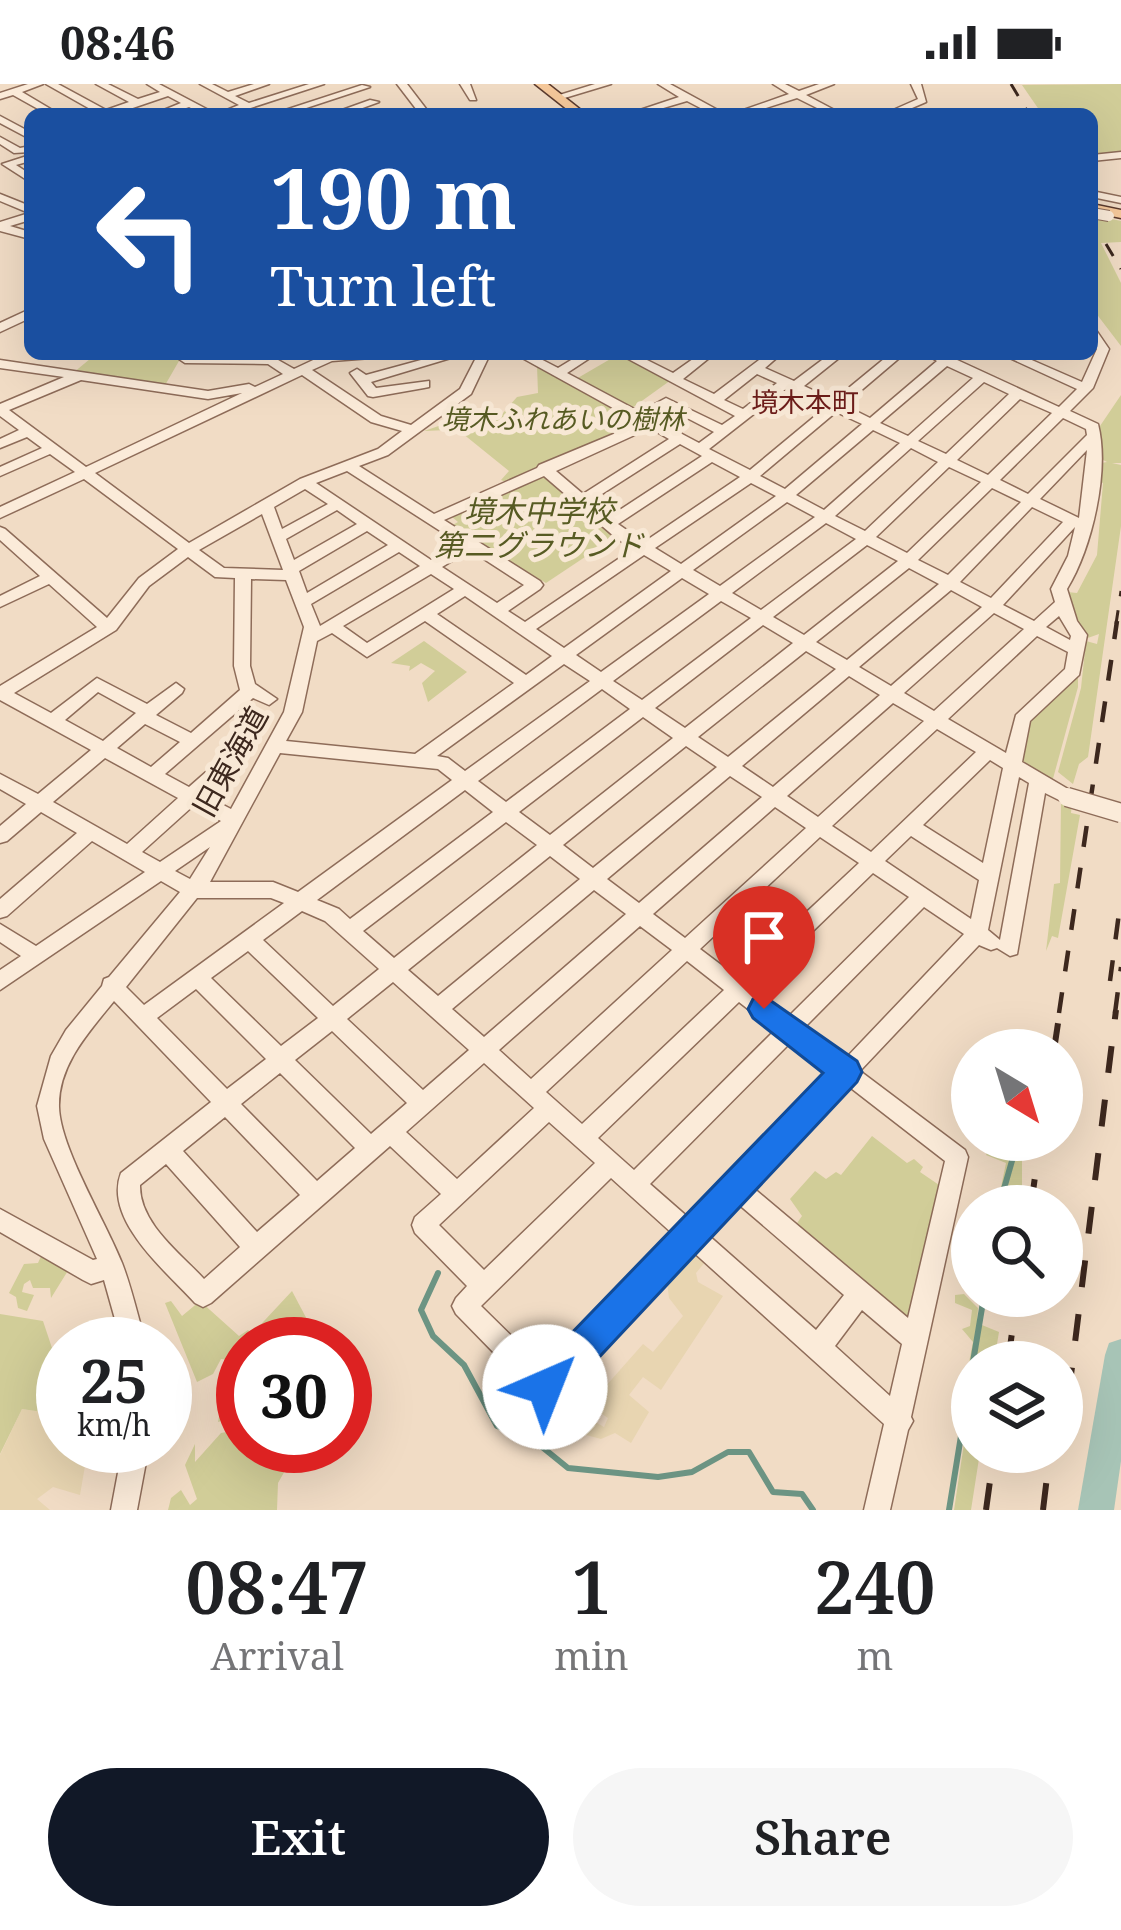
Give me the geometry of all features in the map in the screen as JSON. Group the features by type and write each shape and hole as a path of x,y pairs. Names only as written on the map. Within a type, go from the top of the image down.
{"main road":[{"path":"528,84 557,108"},
{"path":"541,84 572,108"}],"street":[{"path":"0,96 38,84"},
{"path":"52,84 95,108"},
{"path":"101,84 138,103"},
{"path":"152,84 200,108"},
{"path":"123,108 205,84 250,108"},
{"path":"227,95 264,84"},
{"path":"258,108 319,84"},
{"path":"465,84 473,98"},
{"path":"558,98 606,84"},
{"path":"663,84 709,108"},
{"path":"778,84 826,108"},
{"path":"756,108 829,84"},
{"path":"296,108 364,85 378,108"},
{"path":"898,108 924,90"},
{"path":"14,92 42,108"},
{"path":"652,108 688,97"},
{"path":"355,108 374,102"},
{"path":"176,108 190,103"},
{"path":"1077,523 993,606 203,1295 139,1221 126,1189 129,1180 909,560 1086,388 1100,361 1103,349 1098,342"},
{"path":"167,389 184,360"},
{"path":"255,360 272,361 298,372 376,419 409,429"},
{"path":"0,513 320,360"},
{"path":"346,360 373,393 424,384"},
{"path":"410,360 416,363"},
{"path":"363,380 430,360"},
{"path":"0,693 107,627 144,582 188,550 305,482 352,468 383,452 466,391 477,360"},
{"path":"533,360 1072,648"},
{"path":"560,374 581,360"},
{"path":"637,360 744,415"},
{"path":"651,367 661,360"},
{"path":"674,379 696,360"},
{"path":"716,400 767,360"},
{"path":"608,524 706,453 744,415 829,360"},
{"path":"525,628 751,476 891,360"},
{"path":"419,760 787,495 940,360"},
{"path":"951,360 1093,427 1096,452 1077,523 1076,567 1059,589 1078,635 1072,648 1073,671 1022,719 988,876 991,940"},
{"path":"1021,360 1086,388"},
{"path":"0,364 208,395 266,387"},
{"path":"0,380 25,368"},
{"path":"756,368 1077,523"},
{"path":"79,376 0,410 220,573 293,571 368,524"},
{"path":"142,1017 826,516 982,377"},
{"path":"167,389 206,416"},
{"path":"349,931 866,538 1018,393"},
{"path":"433,520 544,468 603,449 666,402 723,431"},
{"path":"0,444 28,431"},
{"path":"437,1009 950,583 1094,435"},
{"path":"581,501 680,438"},
{"path":"0,472 52,448"},
{"path":"352,468 535,585 497,611"},
{"path":"544,468 608,524 645,549 1038,782 1067,797 1121,813"},
{"path":"305,482 923,896 1010,948 1038,782"},
{"path":"279,537 338,504"},
{"name":"旧東海道","path":"126,1317 102,1242 55,1139 48,1106 65,1051 112,985 194,890 291,711 313,637 306,600 266,505"},
{"path":"0,532 107,627"},
{"path":"313,637 469,544"},
{"path":"306,600 399,545"},
{"path":"0,561 20,551"},
{"path":"243,574 242,666 251,690 269,700"},
{"path":"0,602 50,577"},
{"path":"334,627 368,651 465,589"},
{"path":"483,1286 423,1225 687,950 1063,603"},
{"path":"426,614 524,682"},
{"path":"439,649 458,636"},
{"path":"388,638 407,652"},
{"path":"53,721 98,684 192,741"},
{"path":"0,836 176,689"},
{"path":"153,776 251,690"},
{"path":"0,693 192,796 230,823 0,981"},
{"path":"274,746 442,763 957,1157 877,1510"},
{"path":"128,855 245,747"},
{"path":"583,1138 987,752"},
{"path":"0,782 194,890 273,890 304,900 349,931 900,1421"},
{"path":"909,825 988,876"},
{"path":"0,910 89,832"},
{"path":"634,1185 923,896"},
{"path":"0,932 36,956"},
{"path":"250,940 424,1105"},
{"path":"610,1163 464,1306 545,1387 846,1072 991,940"},
{"path":"197,977 371,1150"},
{"path":"112,985 317,1197"},
{"path":"392,1133 456,1193"},
{"path":"167,1149 257,1249"},
{"path":"736,1188 917,1341"},
{"path":"0,1220 91,1272 112,1267"},
{"path":"102,1242 139,1221"},
{"path":"818,1348 861,1293"},
{"path":"124,1510 131,1473"}],"shaded area":[{"path":"696,1252 706,1261 696,1273 698,1282 723,1296 661,1390 643,1377 629,1395 649,1412 631,1443 615,1433 601,1439 579,1433 545,1412 553,1398 604,1427 608,1418 589,1405 643,1344 653,1352 683,1316 669,1298 667,1282"},
{"path":"22,1409 36,1411 36,1473 84,1473 80,1495 53,1487 37,1499 50,1510 0,1510 0,1455"}],"green space":[{"path":"1121,84 1121,154 1098,156 1098,108 1038,108 1022,85"},
{"path":"1098,216 1121,221 1121,242 1101,243 1121,283 1121,346 1098,316"},
{"path":"89,360 180,360 164,387 73,373"},
{"path":"609,360 631,360 671,380 632,408 576,379"},
{"name":"境木ふれあいの樹林","path":"537,366 644,421 508,483 501,480 509,471 452,425 447,430 424,431 465,417 484,425 497,420 517,397 538,393"},
{"path":"1121,395 1121,463 1112,463 1121,465 1121,526 1088,757 1079,764 1073,784 1058,772 1081,688 1086,641 1097,644 1099,634 1085,639 1067,592 1077,593 1097,555 1103,483 1096,481 1101,463 1107,462 1101,459 1100,426"},
{"name":"境木中学校 第二グラウンド","path":"543,473 615,537 546,583 451,526 458,522 451,516"},
{"path":"424,641 467,672 428,702 422,683 435,671 421,663 409,671 410,666 391,663"},
{"path":"1078,672 1051,786 1019,766 1028,716"},
{"path":"1061,800 1072,803 1071,813 1080,815 1058,938 1052,936 1046,951 1054,884 1060,883"},
{"path":"872,1136 907,1163 914,1159 923,1167 920,1172 942,1187 912,1321 795,1226 802,1216 790,1199 815,1171 826,1179 836,1172 841,1175"},
{"path":"1001,1161 1022,1161 1022,1185 1001,1185 1006,1163"},
{"path":"42,1254 69,1269 51,1298 50,1288 33,1288 30,1280 24,1284 22,1292 34,1295 27,1311 18,1308 16,1297 9,1293 24,1264 38,1263"},
{"path":"292,1291 306,1317 268,1317"},
{"path":"171,1301 182,1316 200,1301 218,1317 216,1368 197,1382 192,1370 192,1317 171,1317 165,1303"},
{"path":"0,1314 36,1320 36,1411 22,1409 0,1454"},
{"path":"971,1317 977,1317 977,1323 999,1332 998,1341 972,1341 962,1329 970,1326"},
{"path":"216,1439 216,1473 284,1473 278,1483 277,1510 168,1510 171,1498 181,1490 190,1505 197,1499 188,1473 192,1473 195,1444 195,1462"},
{"path":"960,1473 977,1473 971,1510 954,1510"}],"waterway":[{"path":"1005,1185 1012,1161"},
{"path":"438,1273 421,1310 433,1336 464,1365 497,1426 531,1438 568,1468 658,1477 692,1472 728,1452 749,1452 773,1492 802,1494 813,1510"},
{"path":"976,1341 980,1317"},
{"path":"1096,1510 1121,1355"},
{"path":"949,1510 955,1473"}],"railway":[{"path":"1011,84 1025,108"},
{"path":"1106,244 1121,269"},
{"path":"1116,624 1121,591"},
{"path":"1059,1013 1117,621"},
{"path":"1110,981 1121,898"},
{"path":"1115,1013 1121,967"},
{"path":"1057,1029 1060,1010"},
{"path":"1075,1341 1116,1010"},
{"path":"1034,1185 1037,1161"},
{"path":"1011,1341 1014,1317"},
{"path":"986,1510 991,1473"},
{"path":"1043,1510 1047,1473"}],"district":[{"name":"境木本町","path":"805,403"}],"route":[{"path":"545,1387 846,1072 764,1009"}]}
